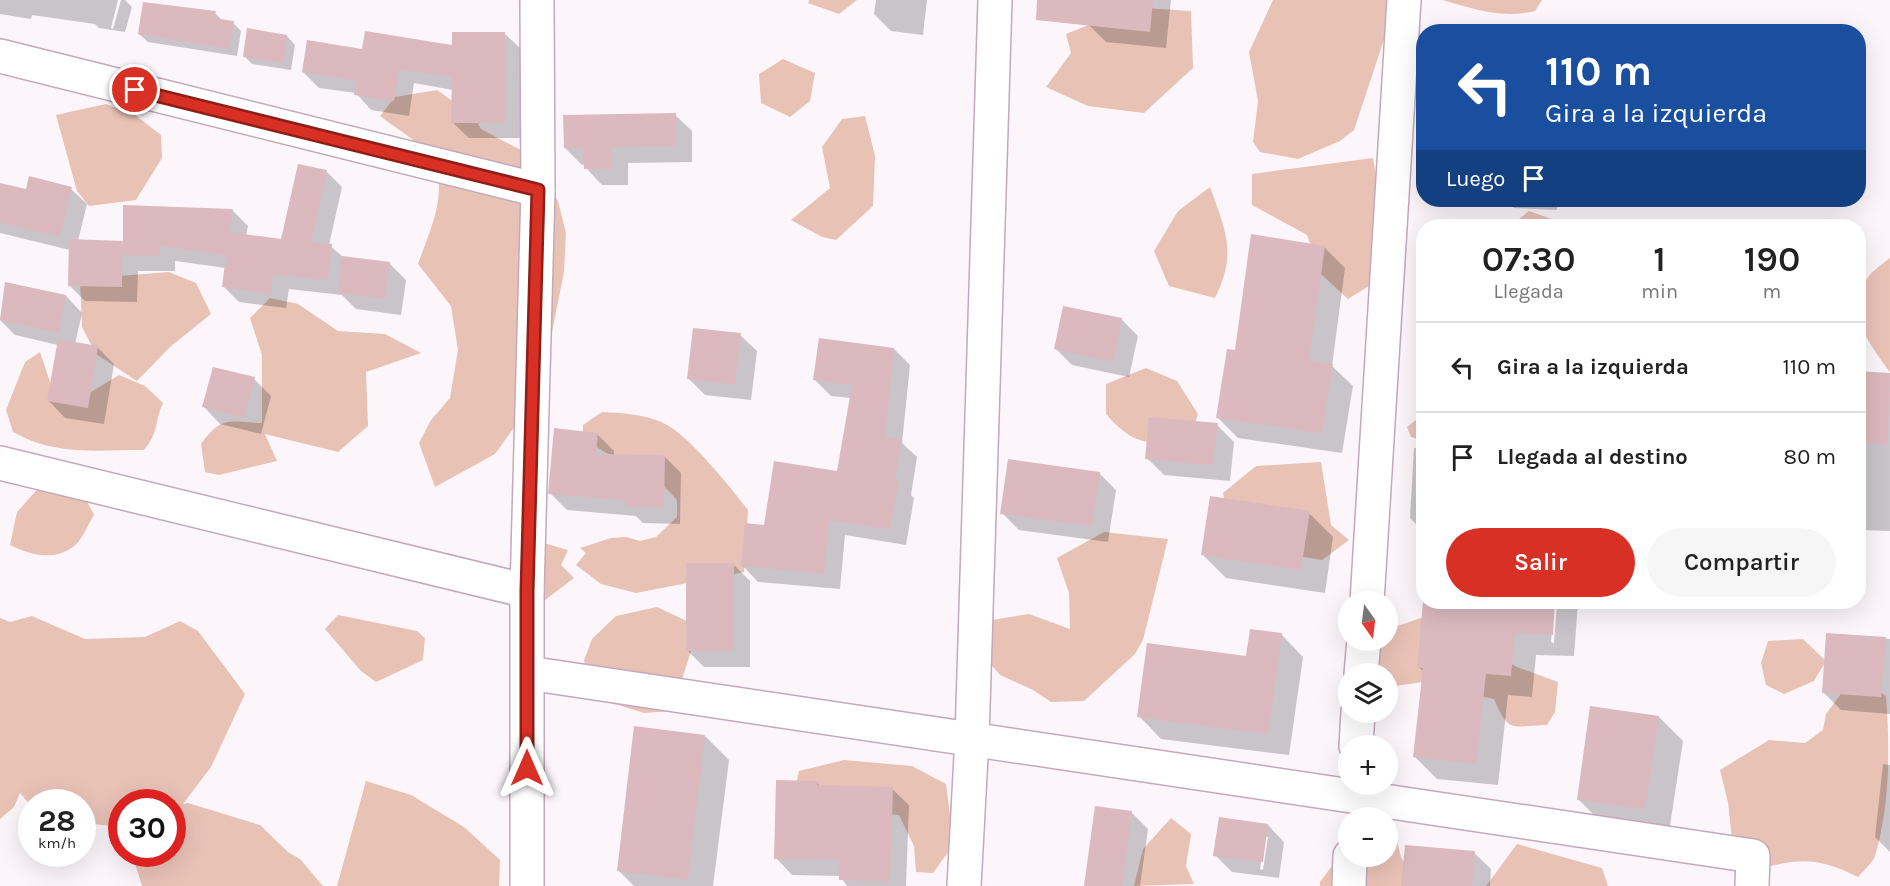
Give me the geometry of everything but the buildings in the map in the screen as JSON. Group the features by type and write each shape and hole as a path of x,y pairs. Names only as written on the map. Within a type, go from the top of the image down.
{"street":[{"path":"527,886 527,591 538,190 537,0"},
{"path":"964,886 972,738 995,0"},
{"path":"1368,591 1404,0"},
{"path":"0,56 538,190"},
{"path":"0,463 527,591"},
{"path":"528,673 972,738 1352,799 1753,856 1752,886"},
{"path":"1349,886 1350,867"}],"shaded area":[{"path":"809,0 857,0 839,14 808,3"},
{"path":"1273,0 1397,0 1354,130 1340,141 1298,159 1260,152 1253,142 1258,101 1249,52"},
{"path":"1442,0 1542,0 1535,11 1511,14 1488,12"},
{"path":"1144,8 1191,11 1193,68 1144,113 1088,106 1046,87 1071,53 1066,34 1111,16"},
{"path":"783,59 815,73 810,101 790,117 761,103 759,74"},
{"path":"437,90 475,117 481,129 530,155 558,201 566,233 564,272 550,342 518,422 495,454 435,487 419,443 431,420 450,398 458,350 451,306 418,264 437,206 438,176 424,150 380,116 395,97"},
{"path":"106,104 135,115 161,135 162,158 136,200 89,206 77,191 56,115"},
{"path":"865,116 875,156 873,206 836,240 822,237 791,220 830,188 822,147 842,119"},
{"path":"1373,158 1385,229 1398,268 1348,299 1321,274 1307,235 1252,205 1252,174"},
{"path":"1210,187 1227,242 1226,268 1215,298 1169,286 1154,251 1178,211"},
{"path":"1529,211 1552,219 1519,219"},
{"path":"1890,258 1890,372 1866,336 1866,280"},
{"path":"169,272 196,283 211,314 170,347 137,381 96,354 82,327 80,279"},
{"path":"270,298 298,304 338,331 385,334 421,353 366,372 368,426 338,452 265,434 277,461 219,475 205,472 201,444 215,428 227,422 262,423 262,355 250,318"},
{"path":"40,352 55,397 86,395 119,375 145,386 163,403 154,432 144,450 93,451 61,448 29,440 13,432 6,410 25,362"},
{"path":"1146,368 1177,381 1198,414 1189,443 1152,443 1134,438 1116,425 1106,414 1106,384"},
{"path":"602,412 624,413 661,422 683,437 708,461 748,510 744,572 636,593 601,584 576,565 586,553 580,548 611,538 626,537 640,541 656,537 677,517 677,500 662,484 633,463 606,453 583,438 583,425"},
{"path":"1416,420 1416,439 1411,437 1407,427"},
{"path":"1321,462 1331,525 1349,540 1322,560 1273,552 1229,525 1223,493 1256,466"},
{"path":"43,483 81,490 94,515 82,537 65,552 49,555 33,554 10,545 17,512"},
{"path":"1104,532 1168,539 1143,640 1135,654 1084,701 1051,702 1033,690 1000,675 976,647 980,622 1029,614 1070,629 1069,593 1057,558"},
{"path":"547,544 568,550 561,565 574,578 536,607 529,547"},
{"path":"657,607 693,624 691,651 672,711 644,713 593,697 584,660 592,639 616,616"},
{"path":"338,615 417,631 425,638 423,660 376,682 361,671 325,629"},
{"path":"32,616 85,639 145,637 180,621 198,631 245,694 211,767 186,800 186,789 108,789 108,826 96,824 96,789 18,789 18,798 14,807 0,819 0,618 10,622"},
{"path":"1440,617 1423,682 1398,686 1398,663 1368,663 1372,651 1398,651 1398,626 1421,618"},
{"path":"1803,639 1826,661 1814,681 1784,694 1766,685 1761,663 1768,641"},
{"path":"1491,652 1517,667 1558,682 1555,712 1547,725 1513,726 1504,718 1494,699 1469,694"},
{"path":"1849,683 1874,688 1886,696 1888,757 1886,797 1884,817 1874,859 1858,877 1827,865 1802,861 1745,872 1733,850 1728,802 1720,770 1769,740 1805,743 1823,730 1826,714"},
{"path":"844,760 912,766 946,784 951,823 949,851 933,873 916,872 914,846 899,815 813,809 793,798 799,771"},
{"path":"366,781 411,795 464,827 500,860 499,886 337,886"},
{"path":"186,803 188,803 260,825 288,852 300,859 323,886 142,886 136,867 186,867"},
{"path":"1171,818 1191,834 1186,866 1194,884 1134,886 1143,849"},
{"path":"1517,844 1602,868 1608,886 1486,886"},
{"path":"1398,845 1401,857 1418,886 1320,886 1320,882 1338,858 1338,867 1398,867"}],"route":[{"path":"135,90 538,190 527,591 527,768"}]}
